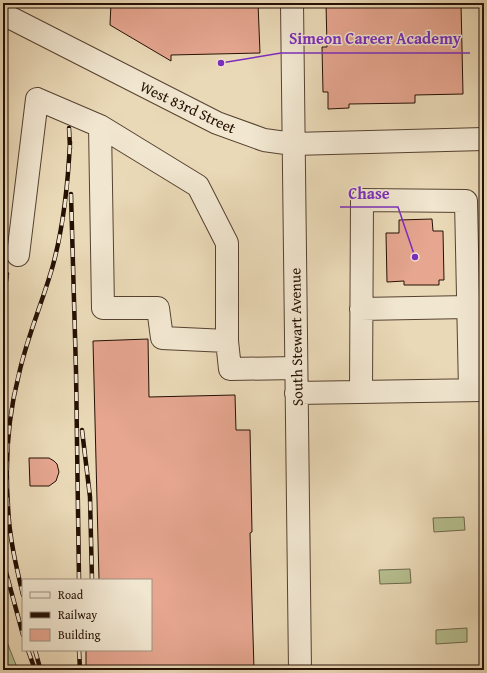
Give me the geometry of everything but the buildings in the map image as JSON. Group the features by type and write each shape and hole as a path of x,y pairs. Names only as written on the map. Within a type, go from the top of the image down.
{"street":[{"name":"South Stewart Avenue","path":"292,3 300,670"},
{"name":"West 83rd Street","path":"3,14 217,123 264,140 293,144 484,139"},
{"path":"18,255 37,99 100,126 198,186 227,243 227,341 230,369 296,368"},
{"path":"100,126 103,308 158,308 162,338 227,341"},
{"path":"296,393 361,392 477,390 468,307 466,201 362,200 361,392"},
{"path":"361,309 468,307"}],"green space":[{"path":"464,517 465,530 434,532 433,518"},
{"path":"410,569 411,583 380,584 379,570"},
{"path":"467,628 467,642 436,644 436,630"},
{"path":"3,632 18,670 3,670"}],"railway":[{"path":"69,128 70,148"},
{"path":"22,591 13,551 10,528 7,490 8,440 12,406 22,360 57,250 65,204 70,142"},
{"path":"71,194 76,371 79,579"},
{"path":"3,301 7,274"},
{"path":"82,430 90,497 92,579"},
{"path":"3,561 22,631"},
{"path":"28,651 35,670"},
{"path":"35,651 40,668"},
{"path":"79,651 80,670"}],"place":[{"name":"Simeon Career Academy","path":"221,63"},
{"name":"Chase","path":"415,257"}]}
